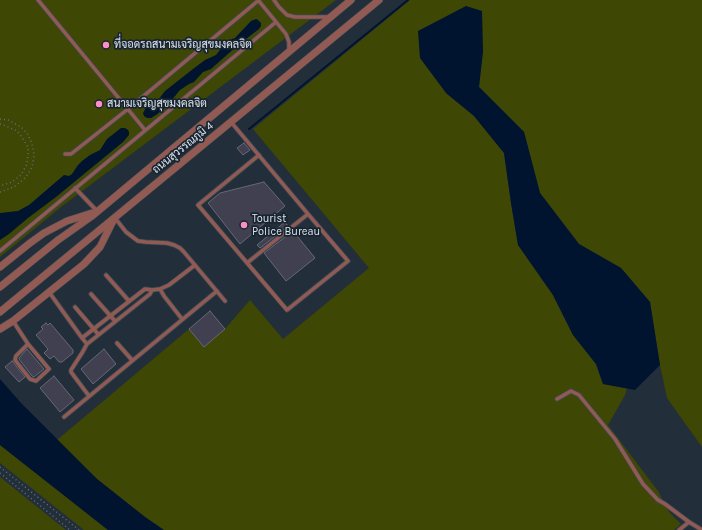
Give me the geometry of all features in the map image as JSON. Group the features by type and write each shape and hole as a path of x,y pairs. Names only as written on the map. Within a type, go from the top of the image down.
{"street":[{"name":"ถนนสุวรรณภูมิ 4","path":"0,312 378,0"},
{"name":"ถนนสุวรรณภูมิ 4","path":"0,287 96,211 348,1"},
{"path":"0,267 44,233 67,221 96,211"},
{"path":"0,329 13,321 84,264 100,247 114,218"}],"lane":[{"path":"38,0 145,130"},
{"path":"65,154 71,154 128,109 259,0 286,34 289,42 289,51"},
{"path":"274,0 287,15 295,17 330,17"},
{"path":"0,251 276,22"},
{"path":"231,122 259,155 308,214 348,261 287,310 198,204 259,155"},
{"path":"75,188 96,211"},
{"path":"247,263 308,214"},
{"path":"114,218 126,232 138,241 167,243 174,245 184,252 225,301"},
{"path":"82,338 145,289 160,289 168,285 195,265"},
{"path":"106,275 129,301"},
{"path":"160,289 182,319"},
{"path":"89,396 71,370 87,344 150,294 152,290"},
{"path":"64,417 217,291"},
{"path":"49,292 87,344"},
{"path":"91,294 115,321"},
{"path":"75,307 98,334"},
{"path":"13,321 28,344 49,369 36,381 30,379 15,360 16,356 28,344"},
{"path":"117,343 132,360"},
{"path":"557,399 572,391 579,395 615,439 643,484 658,500 688,522 702,530"},
{"path":"679,530 688,522"}],"path":[{"path":"0,119 8,120 14,123 27,133 31,141 34,156 32,167 24,179 14,187 0,192"},
{"path":"0,124 17,132 21,136 28,147 28,154 27,164 21,175 12,182 0,186"},
{"path":"0,467 79,530"},
{"path":"0,473 70,530"}],"green space":[{"name":"สนามเจริญสุขมงคลจิต","path":"0,0 336,0 61,207 0,257"},
{"path":"410,0 702,0 702,447 667,398 650,302 621,268 579,244 540,193 524,132 479,87 483,51 446,93 474,116 504,153 518,245 553,295 573,335 596,364 603,384 627,388 625,395 608,425 658,491 669,512 681,524 674,530 164,530 97,479 57,440 189,329 204,347 225,329 250,300 283,339 369,268 253,129"},
{"path":"0,445 108,530 84,530 0,463"},
{"path":"0,477 66,530 0,530"}],"water":[{"path":"466,6 482,11 483,51 479,87 524,132 540,193 579,244 621,268 650,302 660,365 635,390 603,384 596,364 573,335 553,295 518,245 504,153 474,116 446,93 420,58 418,31"},
{"path":"256,19 261,23 259,29 211,69 203,72 194,82 180,90 166,107 156,115 151,118 144,116 143,113 146,108 159,99 165,91 205,60 216,55 227,41 235,38 251,21"},
{"path":"121,128 125,128 129,132 129,135 123,142 56,197 0,240 0,213 18,211 29,205 64,175 69,176 72,174 82,161 100,150 107,139"},
{"path":"0,379 21,403 97,479 164,530 108,530 0,445"}],"building":[{"path":"244,143 250,150 243,155 237,148"},
{"name":"Tourist Police Bureau","path":"264,182 285,206 240,244 208,203 220,193"},
{"path":"285,222 288,226 260,248 257,245"},
{"path":"293,231 315,258 286,281 264,253"},
{"path":"210,311 225,329 204,347 189,329"},
{"path":"46,323 48,325 50,323 73,350 73,353 62,362 59,362 54,356 50,359 44,353 48,349 36,335 43,329 41,327"},
{"path":"27,349 44,369 34,377 19,359"},
{"path":"104,349 116,364 93,384 81,369"},
{"path":"12,361 25,377 19,382 5,367"},
{"path":"54,376 74,400 60,412 40,388"}],"waterway":[{"path":"249,129 408,0"}],"place":[{"name":"ที่จอดรถสนามเจริญสุขมงคลจิต","path":"106,45"},
{"name":"สนามเจริญสุขมงคลจิต","path":"99,104"},
{"name":"Tourist Police Bureau","path":"244,225"}]}
